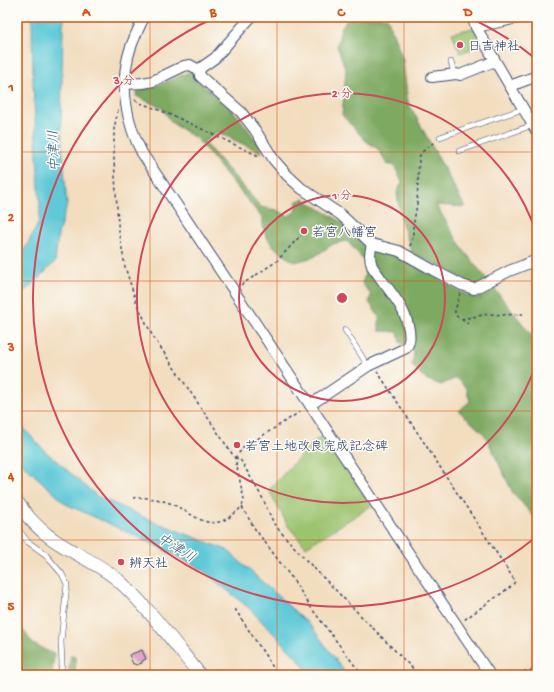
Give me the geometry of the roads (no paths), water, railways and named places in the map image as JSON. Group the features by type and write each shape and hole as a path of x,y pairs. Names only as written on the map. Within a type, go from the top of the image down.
{"street":[{"path":"144,17 128,56 125,71 127,112 134,138 142,153 490,675"},
{"path":"199,70 216,58 251,17"},
{"path":"472,17 494,59 523,109 534,124"},
{"path":"476,27 522,17"},
{"path":"432,77 454,74 460,75 490,63 494,59"},
{"path":"125,88 153,81 184,66 190,65 199,70"},
{"path":"199,70 200,76 241,112 255,130 274,160 287,175 301,188 322,201 343,217 372,244 403,252 432,270 462,285 474,289 509,271 537,260"},
{"path":"510,86 537,76"},
{"path":"310,405 370,365 406,348 410,340 408,323 401,306 372,265 370,252 372,244"},
{"path":"17,502 26,515 46,534 96,564 118,580 145,607 200,675"}],"lane":[{"path":"451,62 454,74"},
{"path":"440,137 523,109"},
{"path":"459,151 534,124"},
{"path":"485,142 488,148"},
{"path":"345,330 370,365"},
{"path":"17,528 28,542 45,554 62,574 66,584 62,664 60,675"}],"water":[{"name":"中津川","path":"32,17 65,17 63,25 61,129 67,205 58,234 55,262 29,288 17,296 17,259 26,247 39,222 40,208 33,84"},
{"name":"中津川","path":"17,421 45,451 97,496 148,519 227,550 311,626 347,675 310,675 299,660 249,608 200,568 149,542 66,504 17,459"}],"place":[{"name":"日吉神社","path":"460,45"},
{"name":"若宮八幡宮","path":"304,231"},
{"name":"若宮土地改良完成記念碑","path":"237,445"},
{"name":"辨天社","path":"121,562"}]}
